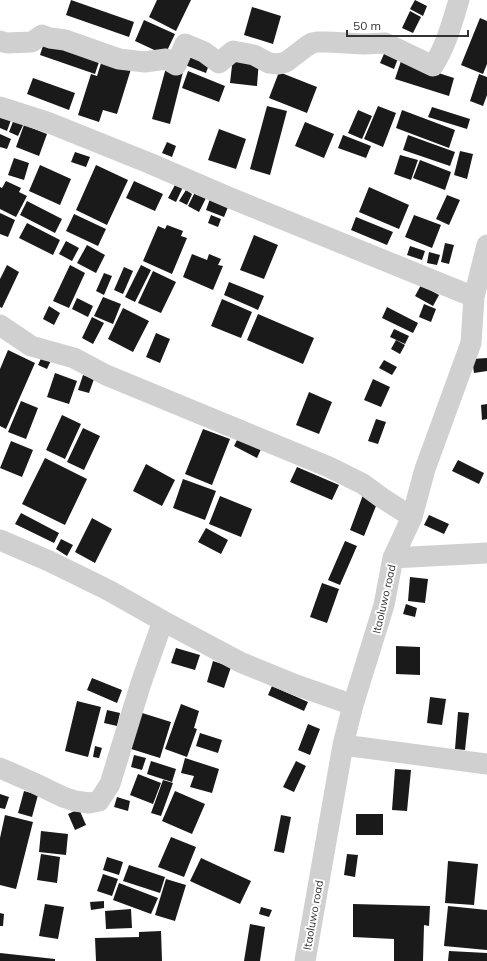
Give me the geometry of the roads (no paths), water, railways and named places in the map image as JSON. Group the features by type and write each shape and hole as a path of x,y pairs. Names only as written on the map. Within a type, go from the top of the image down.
{"street":[{"path":"0,41 14,43 32,42 42,35 50,38 66,40 119,59 145,62 166,59 176,65 185,44 204,52 219,63 233,51 254,55 269,63 278,64 286,62 307,46 317,42 364,44 385,43 433,66 448,36 459,0"},
{"path":"0,107 47,122 150,163 228,197 474,297"},
{"name":"Itaoluwo road","path":"305,961 343,745 384,605 393,558 412,517 425,469 479,343 474,297 487,245"},
{"path":"0,325 31,346 74,358 106,375 330,467 363,484 412,517"},
{"path":"0,540 108,590 240,662 296,685 354,705"},
{"path":"393,558 487,553"},
{"path":"0,768 76,802 89,803 99,800 110,784 141,683 163,621"},
{"path":"343,745 487,764"}]}
